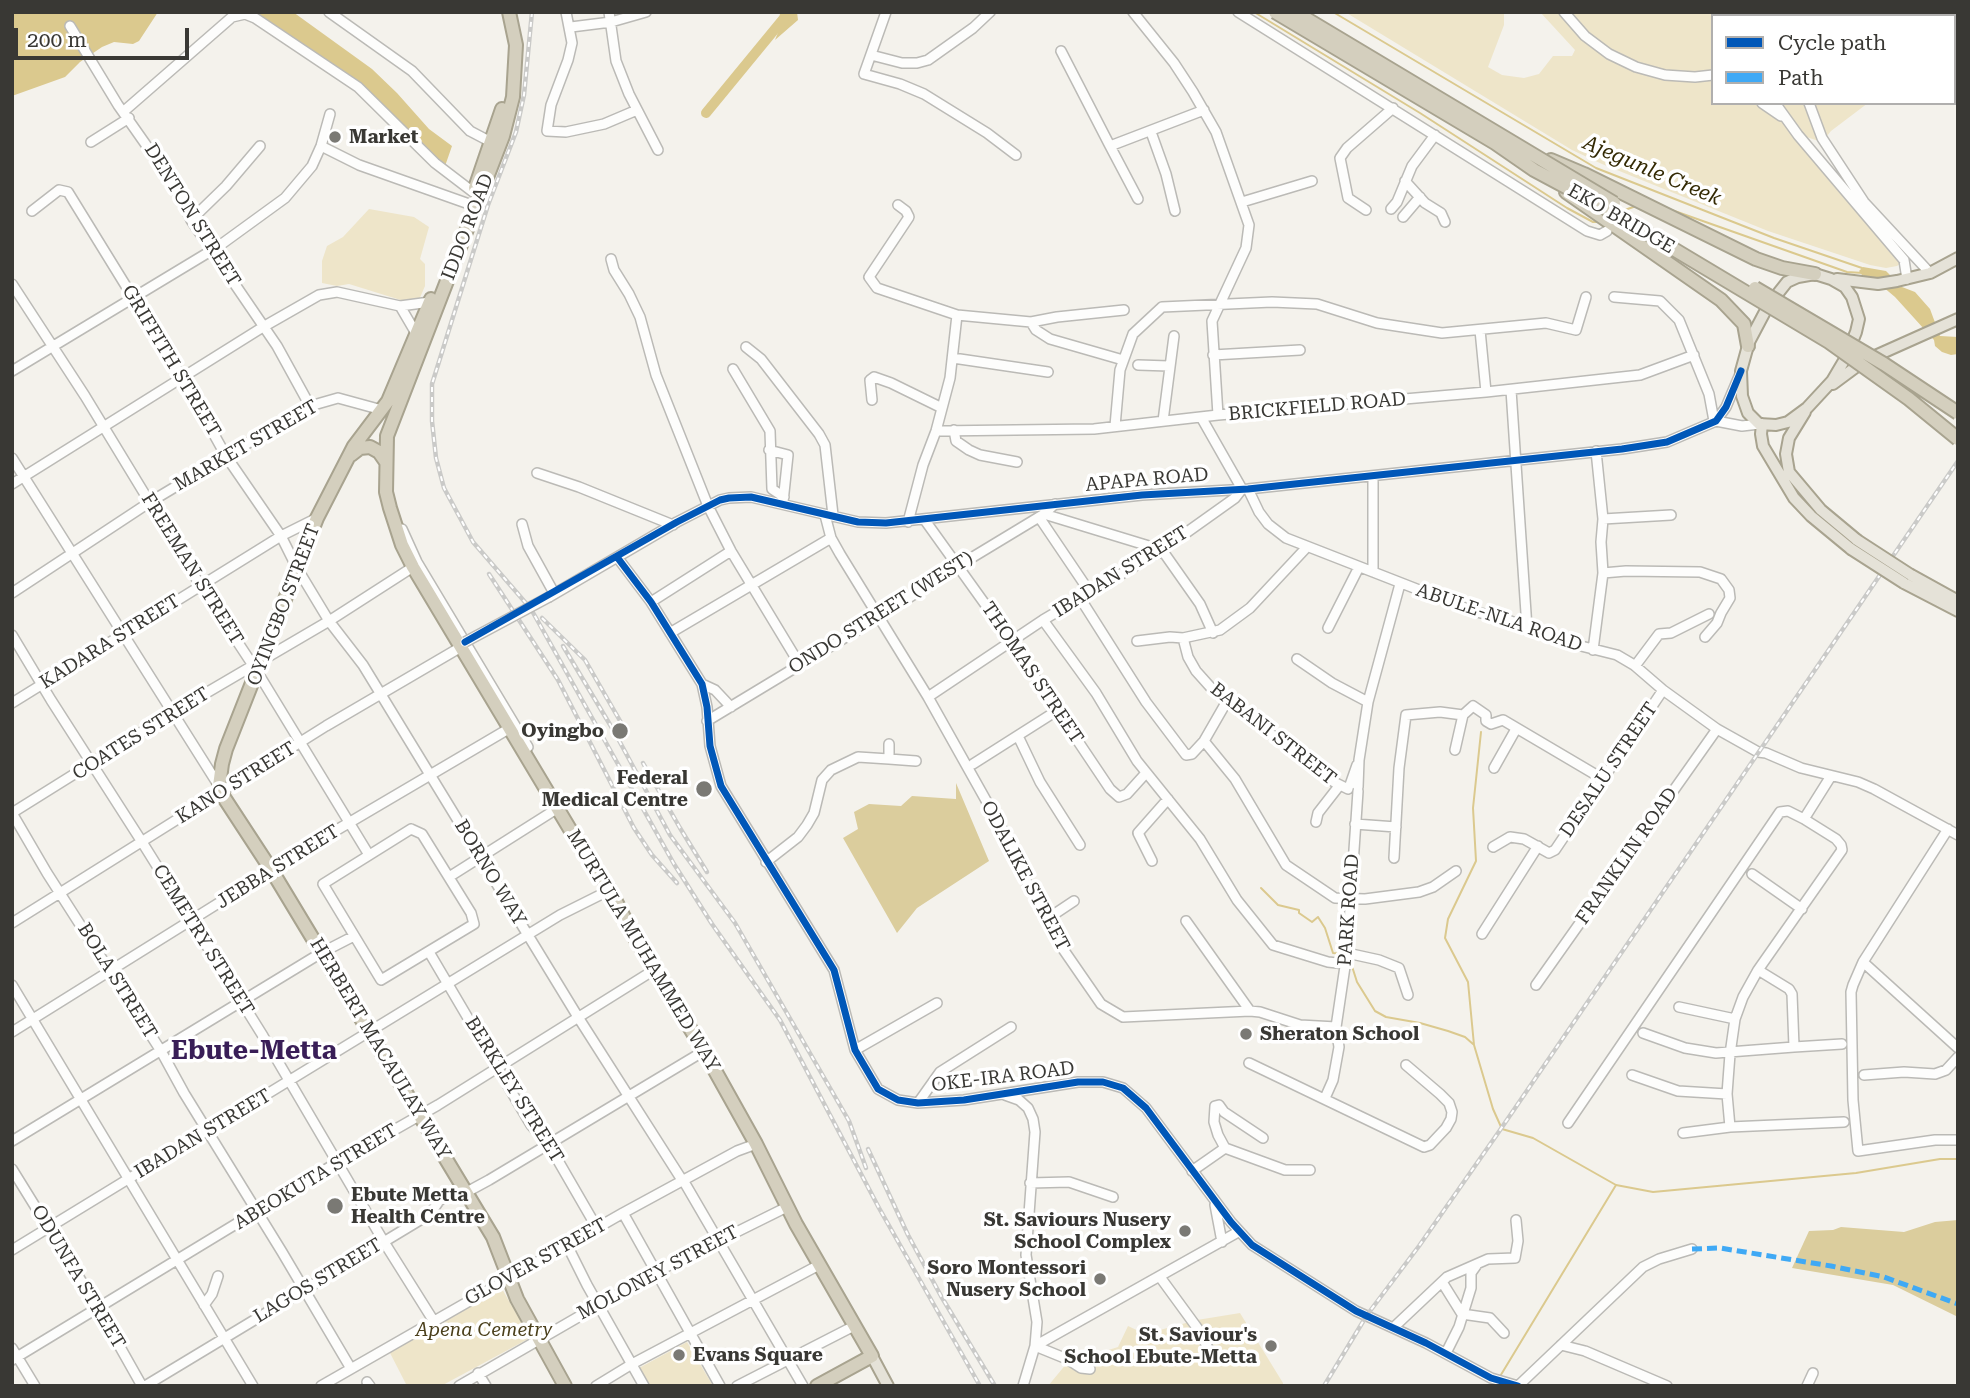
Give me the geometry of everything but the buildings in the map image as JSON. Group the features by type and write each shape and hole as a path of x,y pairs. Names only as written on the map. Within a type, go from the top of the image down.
{"highway":[{"name":"IDDO ROAD","path":"371,426 382,410 417,335 502,110 508,74 508,41 500,12"},
{"name":"IDDO ROAD","path":"387,436 503,136 513,97 516,63 516,45 509,12"},
{"name":"EKO BRIDGE","path":"1275,12 1495,143 1534,170 1616,215 1829,342 1909,399 1958,439"},
{"name":"EKO BRIDGE","path":"1295,12 1884,364 1958,412"},
{"path":"1525,149 1584,174 1756,259 1782,268 1815,274"},
{"path":"1534,170 1721,300 1744,324 1748,346"},
{"path":"371,426 373,438 387,436"},
{"name":"OYINGBO STREET","path":"220,790 226,749 317,518 354,446 371,426"},
{"name":"MURTULA MUHAMMED WAY","path":"387,436 386,492 402,545 413,567 515,730 571,831 610,890 654,970 704,1051 756,1144 787,1207 872,1356"},
{"path":"348,458 360,448 370,447 379,452 387,463"},
{"name":"HERBERT MACAULAY WAY","path":"220,790 272,870 493,1237 517,1299 565,1386"},
{"path":"817,1386 872,1356"}],"main road":[{"path":"1958,258 1930,273 1902,281 1878,284 1831,279 1815,274 1787,282 1768,306 1748,346 1741,371 1744,405 1761,424 1763,446 1794,498 1811,516 1958,611"},
{"path":"1831,279 1844,287 1852,297 1859,319 1856,332 1832,381 1808,408 1789,438 1786,454 1789,472 1854,545"},
{"path":"1822,392 1864,361 1958,319"},
{"path":"1761,424 1776,425 1788,422 1808,408"},
{"path":"1907,579 1958,601"},
{"name":"MURTULA MUHAMMED WAY","path":"872,1356 888,1386"}],"street":[{"path":"329,12 412,71 470,131 491,142"},
{"path":"566,12 571,32 568,60 551,105 547,131 566,132 604,124 637,110"},
{"path":"571,32 610,17 646,12"},
{"path":"886,12 864,74 924,94 987,133 1016,155"},
{"path":"871,55 902,64 916,64 928,60 973,28 990,12"},
{"path":"1133,12 1174,63 1204,110 1220,141 1249,225 1248,238 1212,306 1218,415"},
{"path":"1238,12 1587,231 1600,234 1607,231"},
{"path":"1564,12 1585,36 1609,54 1636,67 1665,75 1711,81"},
{"path":"91,142 126,115 232,17 245,14 358,87 471,198"},
{"path":"610,17 616,61 658,150"},
{"name":"DENTON STREET","path":"70,26 182,200 191,220 213,249 293,373 310,407"},
{"path":"1061,51 1138,199"},
{"path":"1695,77 1711,75"},
{"path":"1765,105 1779,114 1882,228 1930,273"},
{"path":"1776,105 1798,135"},
{"path":"1811,105 1822,138 1904,260 1902,281"},
{"path":"1816,105 1818,128"},
{"path":"1366,210 1348,198 1340,158 1347,148 1393,108"},
{"path":"1110,146 1204,110"},
{"path":"12,371 213,249 285,198 312,166 330,114"},
{"path":"1152,132 1167,174 1175,211"},
{"path":"1391,209 1397,202 1412,166 1435,135"},
{"path":"191,220 226,186 260,146"},
{"path":"321,146 359,165 471,198"},
{"path":"1242,202 1312,181"},
{"path":"1405,181 1441,213 1445,222"},
{"name":"GRIFFITH STREET","path":"32,211 59,190 68,192 182,377 226,456 281,536 297,568"},
{"path":"1403,217 1420,197"},
{"path":"898,205 909,217 869,279 877,288 957,315 1033,326 1058,317 1124,310"},
{"path":"611,259 639,317 656,375 708,506 750,584 800,665"},
{"name":"FREEMAN STREET","path":"12,284 54,347 200,585 257,667 369,855"},
{"path":"12,484 263,327 319,295 337,292 400,306 430,302"},
{"path":"1614,297 1660,301 1679,320 1709,394 1715,421"},
{"path":"1115,426 1117,389 1123,360 1133,334 1160,308 1283,302 1317,304 1377,323 1422,332 1441,333 1551,323 1576,330 1586,298"},
{"path":"400,306 417,335"},
{"path":"908,522 942,408 953,358 957,315"},
{"path":"1033,326 1050,339 1123,360"},
{"path":"1480,330 1486,393"},
{"path":"1163,421 1174,336"},
{"name":"ODALIKE STREET","path":"746,347 761,359 825,445 831,538 929,696 1006,836 1047,919 1083,981 1101,1004 1123,1017 1250,1011 1300,1025 1336,1027"},
{"path":"1213,355 1300,350"},
{"name":"BRICKFIELD ROAD","path":"936,431 1094,429 1218,415 1486,393 1640,375 1694,355"},
{"path":"953,358 1048,372"},
{"path":"1138,365 1169,366"},
{"path":"733,369 770,431 772,489 784,500"},
{"path":"1715,421 1726,407 1741,371"},
{"path":"873,400 870,380 879,378 942,408"},
{"path":"1511,390 1527,628"},
{"name":"MARKET STREET","path":"12,593 150,502 310,407 338,398 382,410"},
{"path":"1201,417 1245,489"},
{"path":"1715,421 1742,426 1761,424"},
{"name":"APAPA ROAD","path":"463,645 673,524 708,506 734,497 784,500 829,515 867,523 908,522 1142,495 1373,477 1664,443 1715,421"},
{"path":"954,430 956,441 968,450 980,455 1017,461"},
{"path":"769,450 788,455 784,500"},
{"path":"1593,650 1603,573 1603,519 1596,451"},
{"path":"12,458 220,790"},
{"path":"387,463 391,494 403,531 463,645"},
{"path":"537,473 673,524"},
{"path":"1373,477 1373,572"},
{"name":"ABULE-NLA ROAD","path":"1245,489 1259,512 1276,531 1307,547 1473,611 1593,650 1618,655 1717,729 1755,750 1789,764 1874,789 1958,835"},
{"name":"IBADAN STREET","path":"929,696 1089,591 1162,550 1245,489"},
{"name":"ONDO STREET (WEST)","path":"707,721 879,617 1042,515 1055,504"},
{"path":"1042,515 1162,550 1200,604 1213,633"},
{"path":"1042,515 1089,591"},
{"path":"1603,519 1671,516"},
{"name":"KADARA STREET","path":"12,703 200,585 281,536 317,518"},
{"name":"THOMAS STREET","path":"924,519 1116,795 1119,797 1126,794 1146,774"},
{"path":"523,524 528,546 552,595"},
{"path":"670,633 831,538"},
{"path":"1137,640 1183,638 1213,633 1250,608 1307,547"},
{"path":"651,602 731,551"},
{"path":"617,557 651,602 702,684 715,690 731,707"},
{"name":"COATES STREET","path":"12,813 172,713 257,667 413,567"},
{"path":"1328,628 1359,567"},
{"name":"BORNO WAY","path":"297,568 329,621 363,665 578,1017 682,1180 803,1386"},
{"path":"1603,573 1700,572 1721,579 1729,590 1730,598 1717,623 1705,637"},
{"name":"PARK ROAD","path":"1325,1098 1337,1065 1339,1047 1336,1027 1351,899 1355,806 1350,788 1359,760 1368,702 1400,583"},
{"path":"1080,598 1146,702 1189,756 1204,741 1227,701"},
{"path":"1635,666 1660,634 1671,633 1709,614"},
{"path":"1043,620 1096,693 1146,774 1211,855 1237,900 1273,945 1328,962 1346,959 1387,962 1399,968 1408,995"},
{"name":"CEMETRY STREET","path":"12,635 41,685 192,920 433,1320"},
{"name":"BABANI STREET","path":"1183,638 1188,657 1196,671 1213,690 1350,788"},
{"name":"KANO STREET","path":"12,923 220,790 463,645"},
{"path":"1297,659 1332,683 1368,702"},
{"name":"OKE-IRA ROAD","path":"702,684 709,746 721,786 834,970 855,1050 878,1089 898,1100 918,1103 964,1100 1078,1082 1115,1084 1138,1099 1238,1232 1265,1254 1356,1311 1491,1377 1518,1386"},
{"name":"DESALU STREET","path":"1538,846 1549,853 1555,850 1663,690"},
{"path":"1455,750 1463,715 1474,706 1486,715 1486,722 1491,724 1503,720 1603,779"},
{"path":"974,764 1058,710"},
{"path":"1394,858 1399,768 1406,715 1440,712 1463,715"},
{"path":"1494,768 1516,729"},
{"name":"FRANKLIN ROAD","path":"1536,985 1717,729"},
{"path":"515,730 567,816 571,831"},
{"name":"JEBBA STREET","path":"12,1032 349,823 430,775 515,730"},
{"path":"1018,736 1040,782 1080,845"},
{"path":"1204,741 1235,779 1286,865 1335,898 1385,897 1429,889 1456,871"},
{"path":"889,744 889,759"},
{"path":"766,862 798,837 807,825 814,813 822,780 831,770 858,757 916,761"},
{"path":"1804,819 1831,776"},
{"path":"1316,821 1318,813 1350,788"},
{"path":"1152,861 1138,833 1168,799"},
{"path":"449,877 558,808"},
{"path":"1568,1123 1783,810 1804,819 1836,839 1842,850 1746,991 1735,1019 1730,1054 1727,1094 1730,1127"},
{"name":"BOLA STREET","path":"12,813 42,865 161,1051 350,1367"},
{"path":"1355,824 1396,827"},
{"path":"411,829 422,834 449,877 471,913 474,924 381,980 323,884 411,829"},
{"path":"1948,830 1863,962 1851,992 1856,1147 1861,1151 1935,1140 1958,1140"},
{"path":"1482,934 1538,846 1524,839 1510,838 1493,847"},
{"path":"1752,874 1802,909"},
{"name":"IBADAN STREET","path":"12,1250 560,915 610,890"},
{"path":"1047,919 1074,901"},
{"path":"1186,921 1250,1011"},
{"path":"12,1141 321,953 355,936"},
{"name":"BERKLEY STREET","path":"429,952 531,1125 549,1145 597,1228"},
{"path":"1863,962 1958,1048"},
{"name":"ABEOKUTA STREET","path":"14,1355 98,1308 654,970"},
{"path":"1758,970 1792,994 1794,1047"},
{"path":"12,985 253,1386"},
{"path":"855,1050 937,1003"},
{"path":"1679,1007 1735,1019"},
{"path":"918,1103 940,1072 1011,1027"},
{"path":"1643,1033 1685,1048 1730,1054 1842,1044"},
{"name":"LAGOS STREET","path":"144,1386 430,1214 439,1201 454,1191 465,1193 704,1051"},
{"path":"1864,1075 1904,1072 1936,1074 1946,1070 1958,1057"},
{"path":"1249,1063 1424,1147 1430,1145 1446,1128 1452,1112 1449,1103 1406,1065"},
{"path":"1632,1075 1678,1091 1727,1094"},
{"path":"1003,1094 1019,1100 1028,1108 1034,1119 1026,1255 1037,1322 1035,1346 1023,1386"},
{"path":"1263,1138 1224,1112 1219,1105 1215,1107 1214,1122 1226,1149 1284,1170 1310,1170"},
{"path":"1683,1133 1730,1127 1844,1122"},
{"name":"GLOVER STREET","path":"321,1386 350,1367 682,1180 756,1144"},
{"path":"1192,1171 1226,1149"},
{"name":"ODUNFA STREET","path":"12,1169 144,1386"},
{"path":"1030,1183 1069,1182 1112,1197"},
{"path":"1214,1200 1222,1242"},
{"name":"MOLONEY STREET","path":"458,1386 656,1272 787,1207"},
{"path":"623,1213 720,1386"},
{"path":"1393,1328 1442,1282 1457,1272 1488,1259 1513,1260 1518,1241 1516,1220"},
{"path":"1035,1346 1238,1232"},
{"path":"567,1245 645,1386"},
{"path":"1518,1386 1643,1267 1692,1249"},
{"path":"596,1386 632,1364 819,1265"},
{"path":"1446,1353 1471,1287 1471,1273 1477,1265"},
{"path":"204,1305 212,1294 218,1276"},
{"path":"1160,1277 1198,1329 1209,1350"},
{"path":"1442,1282 1462,1314 1490,1318 1504,1333"},
{"path":"1037,1322 1057,1334"},
{"path":"737,1386 854,1326"},
{"path":"1561,1345 1585,1351 1667,1386"},
{"path":"1035,1346 1090,1370"},
{"path":"14,1355 35,1386"},
{"path":"478,1373 486,1386"},
{"path":"1807,1386 1813,1373"}],"green space":[{"path":"1345,12 1504,12 1504,25 1488,67 1502,75 1524,78 1539,74 1553,56 1572,56 1575,50 1540,12 1818,12 1711,14 1711,105 1865,105 1831,131 1822,142 1797,134 1901,263 1886,268 1870,265 1768,231 1572,150"},
{"path":"369,209 414,217 429,227 420,259 425,264 425,286 419,300 407,302 349,284 337,286 322,283 322,261 327,246 343,237"},
{"name":"Apena Cemetry","path":"501,1287 530,1338 441,1386 407,1386 389,1351"},
{"path":"1240,1313 1283,1386 1048,1386 1067,1363 1118,1347 1128,1326 1145,1334 1197,1320"},
{"name":"Evans Square","path":"687,1342 713,1386 646,1386 639,1368"}],"shaded area":[{"path":"12,12 158,12 139,41 133,44 114,42 102,47 80,62 65,77 12,96"},
{"path":"248,12 293,12 372,69 429,129 452,146 444,169 366,97"},
{"path":"780,12 797,12 798,20 775,40 779,30"},
{"path":"1863,267 1886,271 1902,287 1915,292 1930,309 1940,336 1958,337 1958,354 1942,352 1935,346 1934,340 1895,297 1876,281 1862,275 1859,271"},
{"path":"956,783 989,861 917,908 897,933 843,838 858,829 854,812 869,804 901,806 912,796 956,799"},
{"path":"1958,1220 1958,1317 1893,1285 1792,1268 1809,1231 1841,1227 1904,1232 1935,1222"}],"waterway":[{"path":"706,113 789,12"},
{"path":"1254,12 1420,113 1567,208 1593,222 1599,222"},
{"name":"Ajegunle Creek","path":"1333,12 1596,168 1774,238 1862,268"},
{"path":"1622,211 1636,206"},
{"path":"1666,208 1847,272 1863,273"},
{"path":"1481,732 1473,808 1476,861 1448,919 1445,938 1468,982 1474,1045 1493,1109 1502,1129 1533,1138 1616,1185 1653,1192 1856,1173 1940,1159 1958,1159"},
{"path":"1261,888 1278,905 1299,910 1299,913 1312,922 1318,917 1325,928 1333,953 1343,954"},
{"path":"1350,960 1357,982 1375,1011 1386,1017 1448,1031 1465,1037 1473,1044"},
{"path":"1499,1378 1616,1185"}],"railway":[{"path":"532,12 524,95 516,132 488,205 432,384 436,458 444,488 473,542 531,609 674,864 712,924 780,1020 879,1208 980,1386"},
{"path":"1324,1386 1367,1315 1498,1133 1958,461"},
{"path":"489,574 558,680 634,828 652,855 677,883"},
{"path":"542,618 585,660 623,726"},
{"path":"563,646 615,733 670,835 735,923 849,1121 866,1168"},
{"path":"643,763 707,872"},
{"path":"868,1149 908,1235 995,1386"}],"marked path":[{"path":"1692,1249 1720,1248 1831,1266 1884,1277 1958,1304"}],"cycle path":[{"path":"465,642 677,522 729,498 751,497 858,522 886,523 1142,495 1248,489 1622,449 1667,442 1716,421 1726,407 1741,371"},
{"path":"617,557 651,602 702,684 710,746 721,786 834,970 855,1050 878,1089 898,1100 918,1103 964,1100 1078,1082 1103,1082 1123,1088 1146,1108 1231,1222 1252,1245 1356,1311 1426,1343 1491,1378 1518,1386"}],"place":[{"name":"Market","path":"335,137"},
{"name":"Oyingbo","path":"620,731"},
{"name":"Federal Medical Centre","path":"704,789"},
{"name":"Sheraton School","path":"1246,1034"},
{"name":"Ebute Metta Health Centre","path":"335,1206"},
{"name":"St. Saviours Nusery School Complex","path":"1185,1231"},
{"name":"Soro Montessori Nusery School","path":"1100,1279"},
{"name":"St. Saviour's School Ebute-Metta","path":"1271,1346"},
{"name":"Evans Square","path":"679,1355"}],"district":[{"name":"Ebute-Metta","path":"254,1051"}]}
